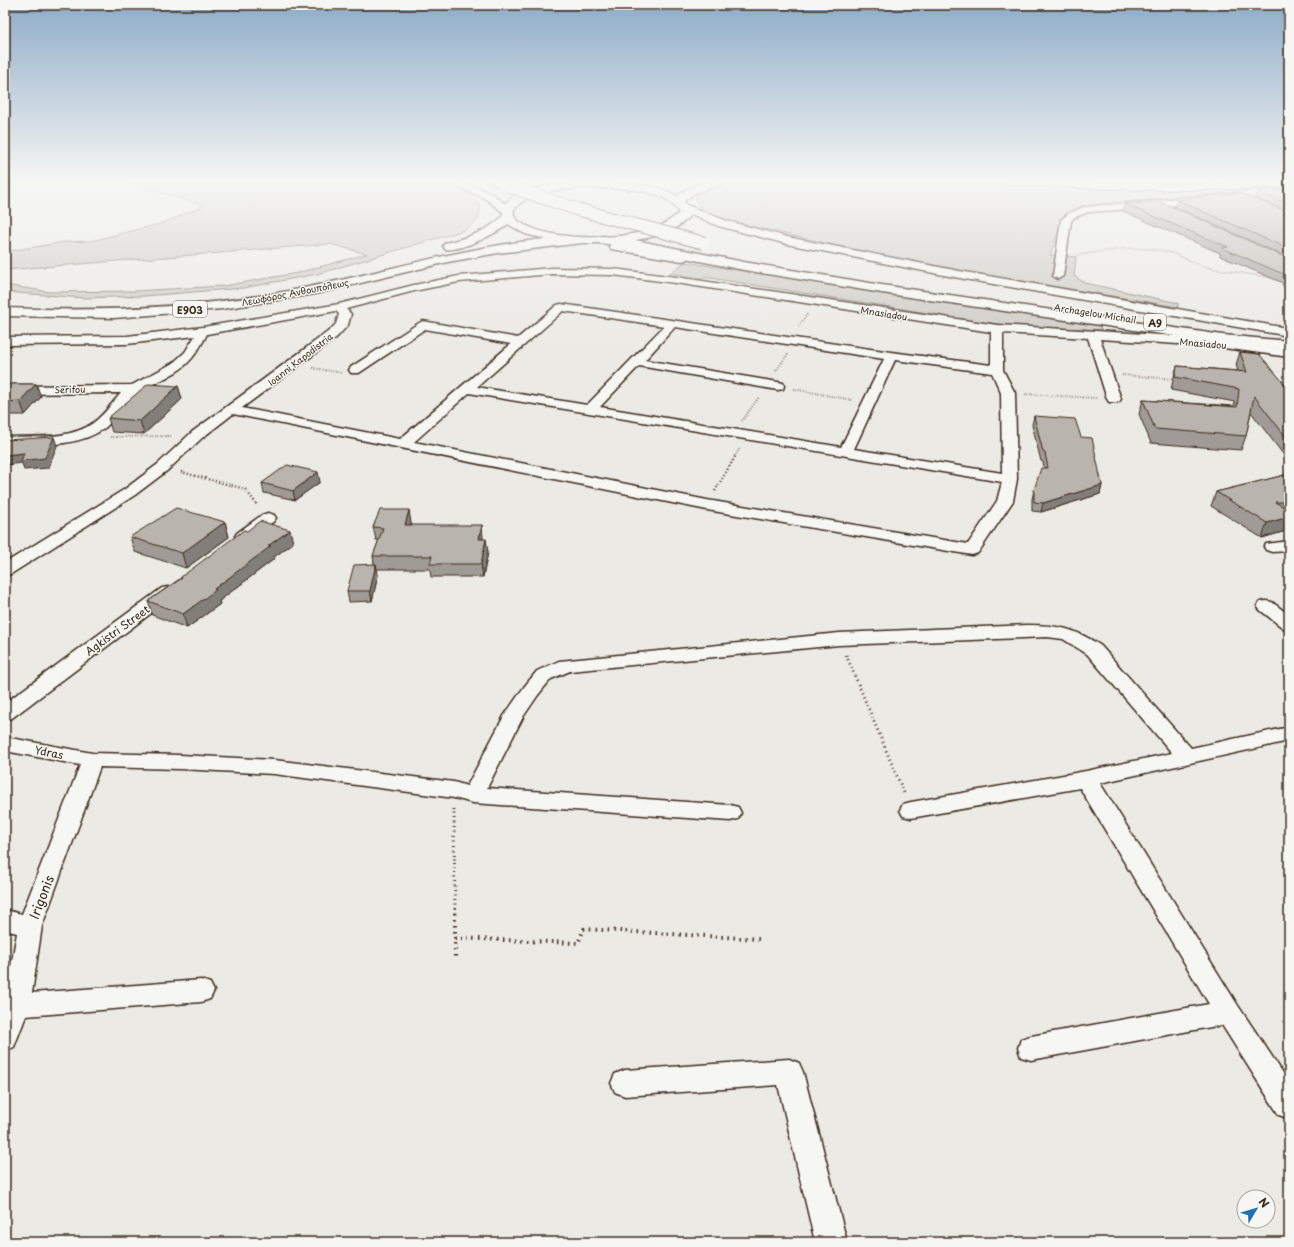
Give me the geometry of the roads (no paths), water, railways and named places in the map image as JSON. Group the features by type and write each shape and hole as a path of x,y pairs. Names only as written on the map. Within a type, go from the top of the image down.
{"main road":[{"name":"Λεωφόρος Ανθουπόλεως","path":"17,300 93,303 151,302 208,297 265,289 319,279 470,239"},
{"path":"575,239 611,239"},
{"path":"701,239 713,242 704,239"},
{"path":"790,239 885,260 1289,334"},
{"name":"Λεωφόρος Ανθουπόλεως","path":"5,312 87,315 191,309 295,294 372,275 502,248 581,240"},
{"path":"603,240 643,246 744,266"},
{"name":"A9","path":"749,244 1024,298"},
{"path":"372,275 486,255 539,248 579,246 624,247 1012,309 1223,339 1289,345"},
{"name":"A9","path":"779,259 1024,298"},
{"name":"Archagelou Michail","path":"1024,298 1289,334"},
{"name":"Archagelou Michail","path":"1024,298 1289,345"}],"street":[{"path":"1058,276 1063,239"},
{"name":"Mnasiadou","path":"339,307 414,288 459,279 552,271 613,272 676,280 997,329 1209,342 1289,353"},
{"path":"5,341 127,340 203,331 339,307"},
{"name":"Ioanni Kapodistria","path":"5,570 130,492 163,467 197,436 316,348 342,325 345,314 339,307"},
{"path":"403,444 561,307 891,356 997,370"},
{"path":"591,409 672,324"},
{"path":"355,370 423,325 520,342"},
{"path":"232,410 707,505 972,550 1005,501 1010,479 1008,394 997,370 997,329"},
{"path":"5,441 57,439 90,431 99,425 134,389 163,375 182,362 192,351 203,331"},
{"path":"1093,335 1114,399"},
{"path":"846,451 891,356"},
{"path":"636,362 773,385"},
{"name":"Serifou","path":"5,390 134,389"},
{"path":"466,389 1010,479"},
{"path":"230,546 268,518"},
{"path":"1272,547 1289,546"},
{"name":"Agkistri Street","path":"5,712 178,584"},
{"path":"1266,606 1289,624"},
{"path":"464,793 531,691 544,675 566,665 839,639 1059,631 1079,638 1094,650 1187,757"},
{"path":"911,810 1086,779 1289,734"},
{"name":"Ydras","path":"5,744 92,760 180,762 274,767 464,793 730,813"},
{"name":"Irigonis","path":"5,1039 17,1005 30,926 92,760"},
{"path":"1086,779 1228,1012 1289,1106"},
{"path":"5,920 30,926"},
{"path":"17,1005 201,990"},
{"path":"1031,1048 1228,1012"},
{"path":"625,1083 789,1072 831,1242"}]}
